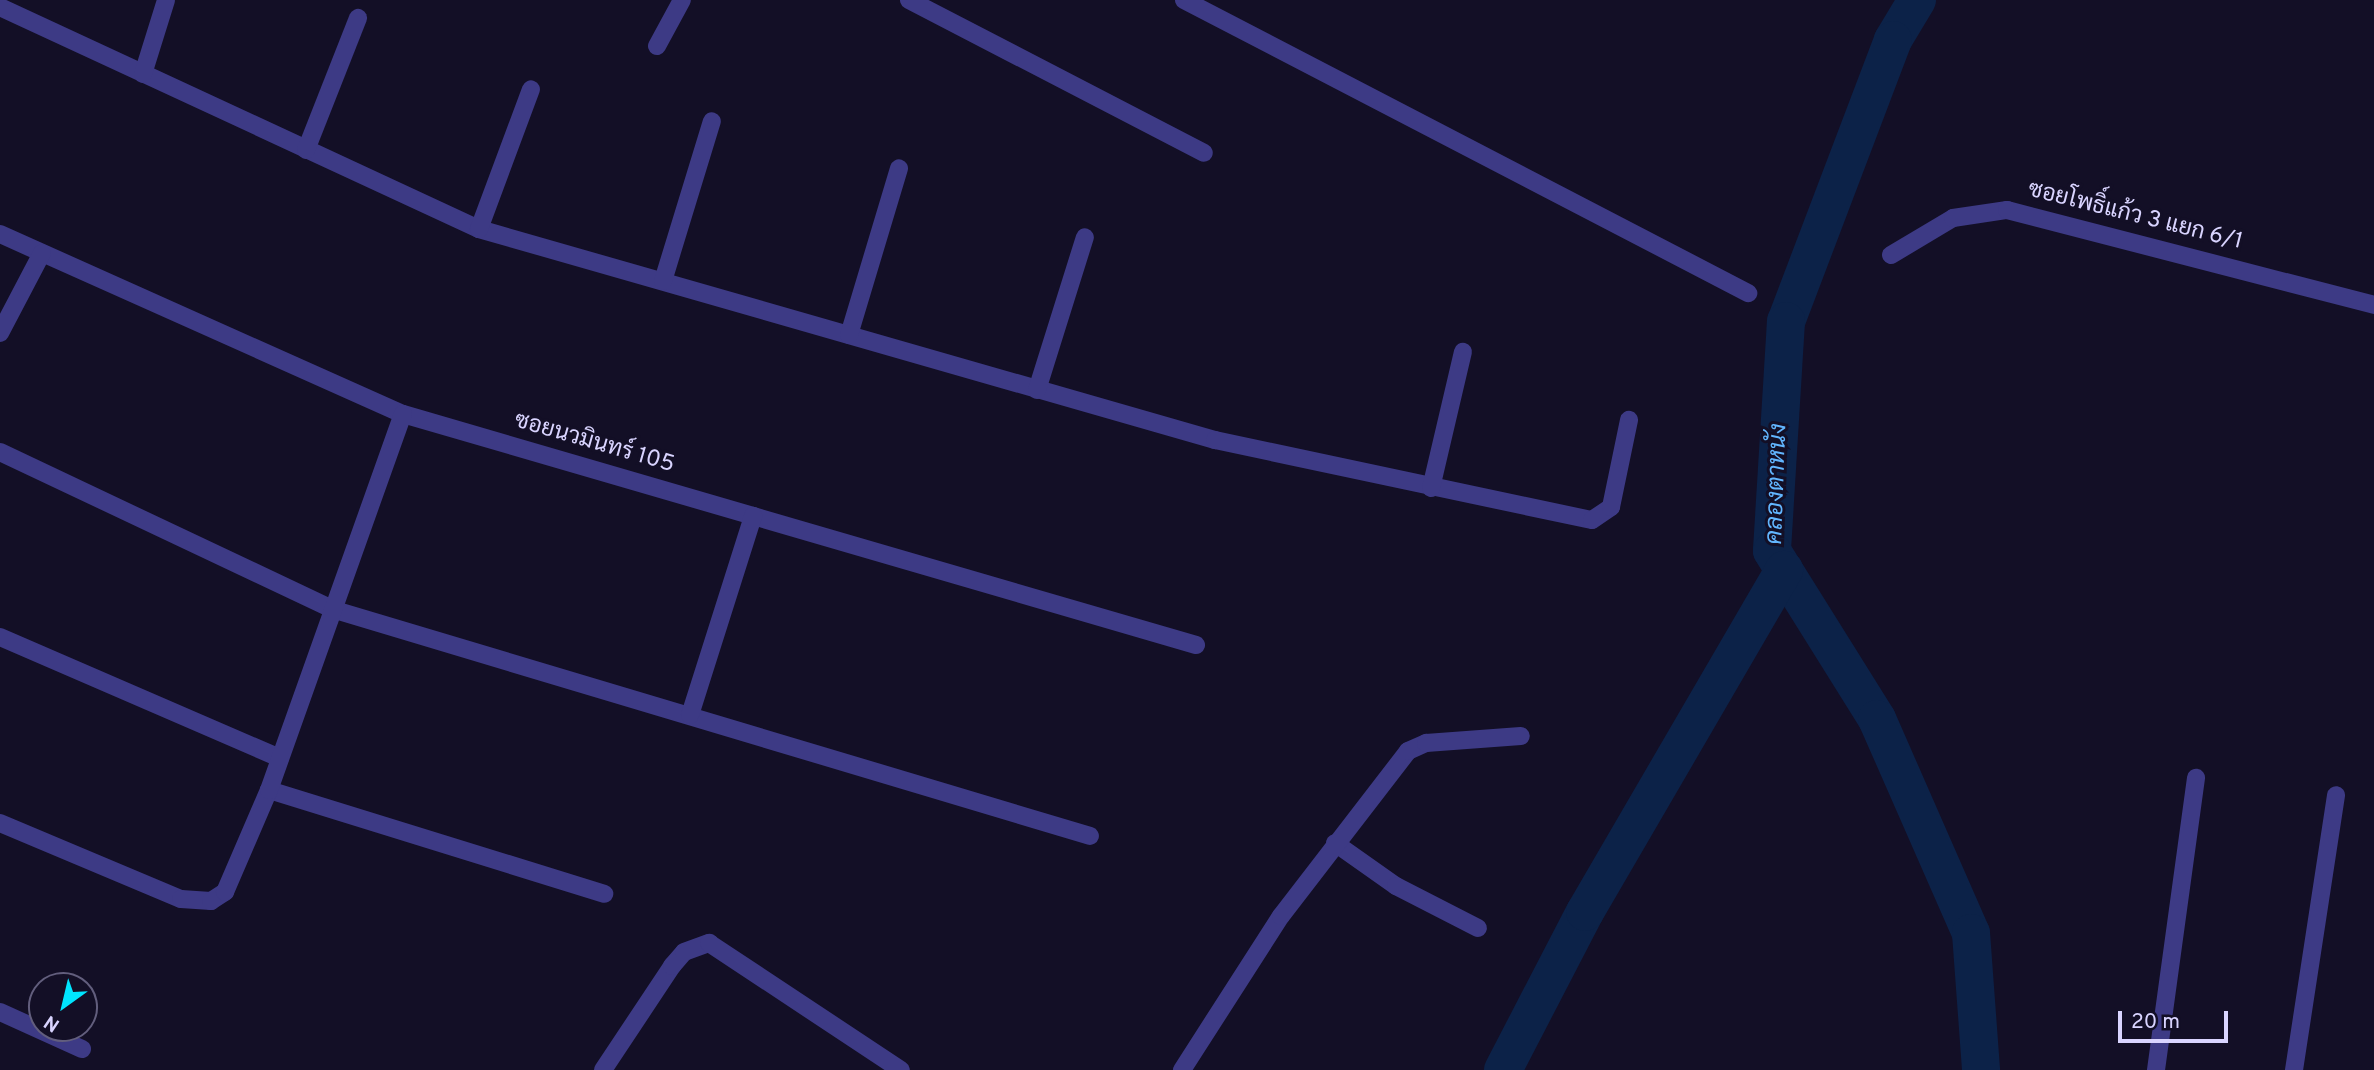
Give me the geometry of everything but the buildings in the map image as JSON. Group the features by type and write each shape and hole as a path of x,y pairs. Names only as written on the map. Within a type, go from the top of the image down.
{"street":[{"path":"143,74 166,0"},
{"path":"657,46 682,0"},
{"path":"909,0 1204,153"},
{"path":"1184,0 1748,293"},
{"path":"0,7 479,229 1215,440 1431,488 1592,520 1611,507 1629,420"},
{"path":"306,150 358,18"},
{"path":"479,229 531,89"},
{"path":"663,281 712,121"},
{"path":"849,335 899,168"},
{"name":"ซอยโพธิ์แก้ว 3 แยก 6/1","path":"1891,255 1952,218 2007,210 2374,304"},
{"name":"ซอยนวมินทร์ 105","path":"0,234 404,414 1196,645"},
{"path":"1037,390 1085,237"},
{"path":"0,334 42,253"},
{"path":"1431,488 1463,352"},
{"path":"0,823 181,899 211,901 234,880 335,610 404,414"},
{"path":"0,452 335,610 1090,836"},
{"path":"690,716 753,516"},
{"path":"0,637 280,758"},
{"path":"1182,1070 1335,844 1408,751 1426,743 1521,736"},
{"path":"2156,1070 2196,778"},
{"path":"269,790 604,894"},
{"path":"2294,1070 2336,795"},
{"path":"1335,844 1396,886 1478,928"},
{"path":"603,1070 672,966 684,952 709,943 901,1070"},
{"path":"0,1012 82,1049"}],"waterway":[{"name":"คลองตาหนัง","path":"1917,0 1893,40 1786,321 1772,551 1877,719 1971,933 1981,1070"},
{"path":"1503,1070 1585,912 1784,570"}]}
